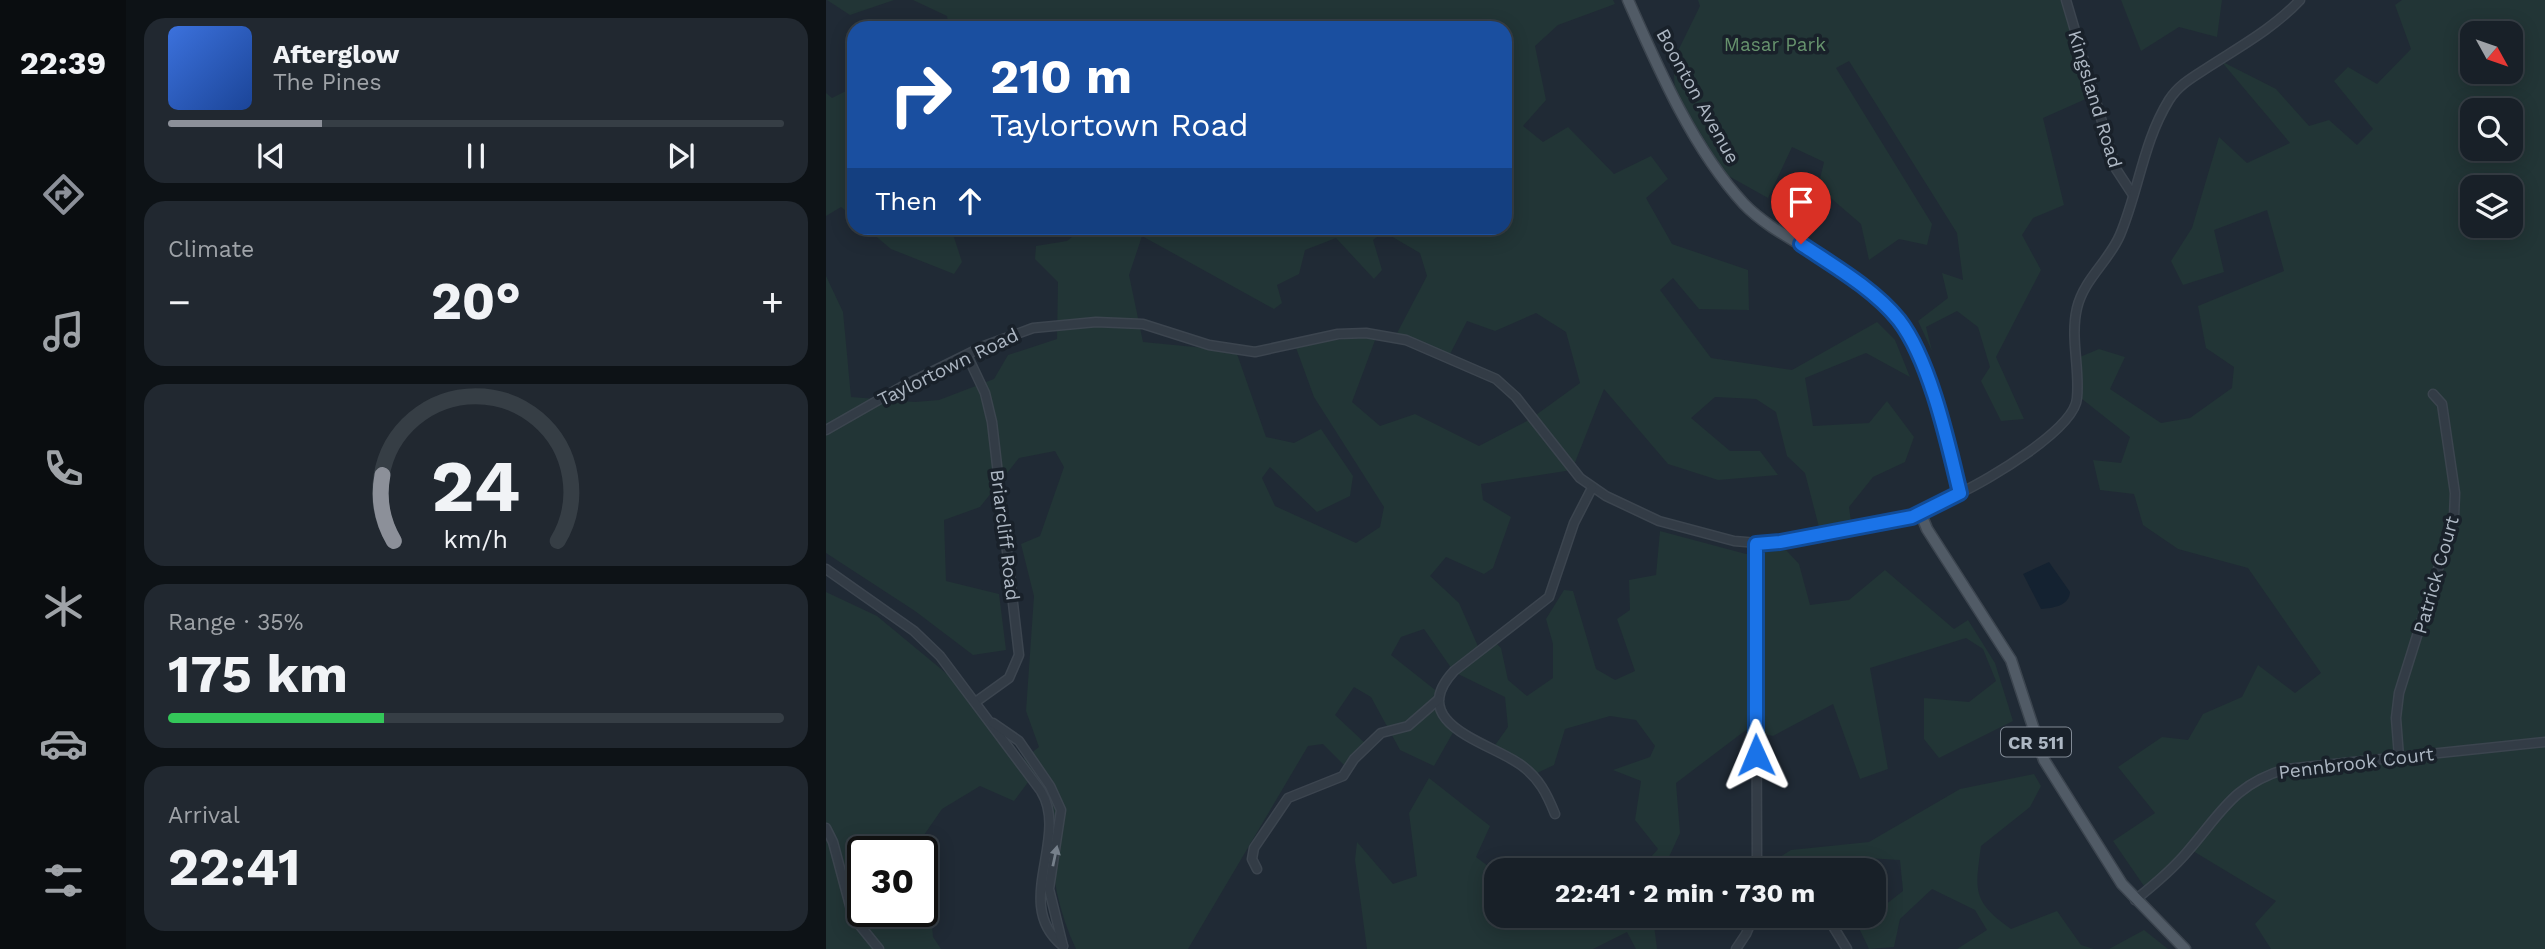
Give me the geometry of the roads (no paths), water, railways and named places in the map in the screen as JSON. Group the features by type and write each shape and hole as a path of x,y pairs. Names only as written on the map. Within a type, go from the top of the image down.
{"main road":[{"name":"Boonton Avenue","path":"1628,0 1676,101 1733,192 1756,215 1858,283 1892,312 1909,334 1921,358 1960,493"},
{"path":"1921,514 1960,493"},
{"name":"CR 511","path":"1921,514 1927,529 2011,660 2044,760 2135,900 2185,949"}],"street":[{"name":"Kingsland Road","path":"2066,0 2116,169 2133,195"},
{"path":"1960,493 2003,469 2065,422 2074,412 2077,400 2074,340 2078,306 2088,283 2119,237 2149,141 2174,93 2261,33 2300,0"},
{"name":"Taylortown Road","path":"826,430 903,386 1027,329 1096,322 1143,324 1209,345 1246,352 1287,347 1339,333 1366,333 1401,338 1483,372 1506,387 1570,468 1592,488 1659,521 1724,539 1756,544 1780,542 1921,514"},
{"name":"Briarcliff Road","path":"967,355 985,393 992,422 1019,654 1009,678 976,702"},
{"name":"Patrick Court","path":"2399,757 2396,718 2399,693 2454,519 2455,493 2442,404 2433,394"},
{"path":"1555,814 1545,791 1533,776 1511,759 1454,727 1443,713 1439,699 1441,687 1454,671 1549,597 1574,523 1592,488"},
{"path":"1756,544 1757,858"},
{"path":"826,569 928,643 993,723 1044,796 1051,819 1041,876 1041,905 1051,937 1063,947"},
{"path":"1257,869 1252,859 1254,848 1288,797 1343,776 1354,759 1381,733 1408,726 1439,699"},
{"path":"993,723 1018,741 1053,790 1061,810 1050,900 1063,947"},
{"name":"Pennbrook Court","path":"2135,900 2174,866 2228,800 2251,782 2286,769 2545,742"},
{"path":"1044,796 1053,790"},
{"path":"826,828 833,842 853,917 879,949"},
{"path":"1041,876 1051,877"},
{"path":"1735,949 1749,928"},
{"path":"1834,928 1847,949"}],"water":[{"path":"2049,562 2070,592 2064,603 2041,609 2023,574"}],"park label":[{"name":"Masar Park","path":"1775,44"}]}
